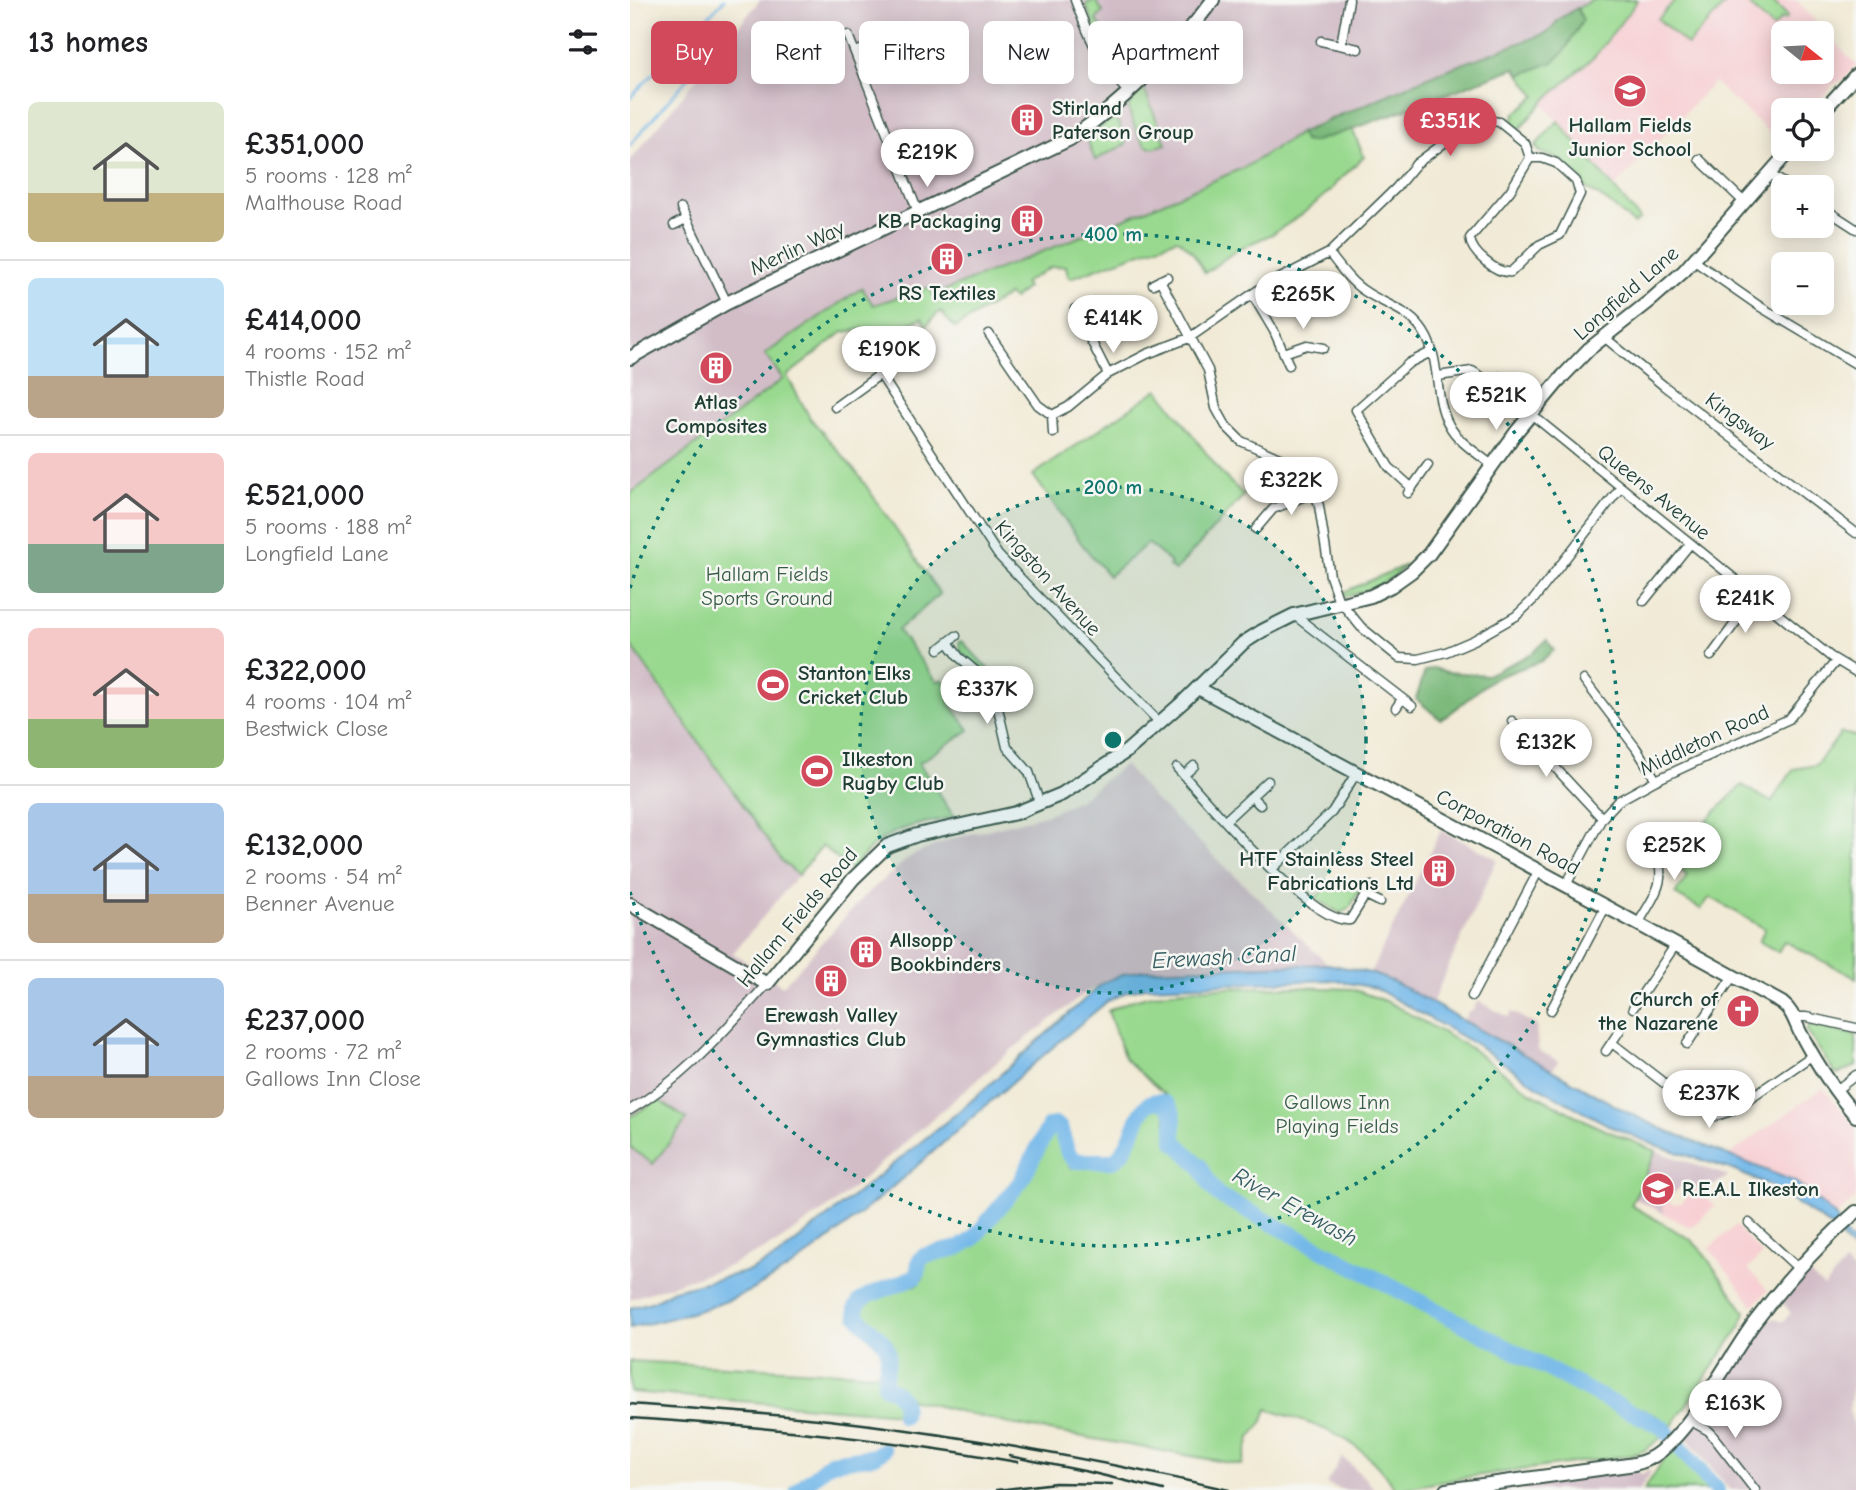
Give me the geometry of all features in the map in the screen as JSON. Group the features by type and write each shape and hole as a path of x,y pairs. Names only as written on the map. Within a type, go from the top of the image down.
{"street":[{"path":"1075,0 1100,59 1129,93"},
{"name":"Merlin Way","path":"630,358 727,303 1070,139 1103,116 1129,93 1213,0"},
{"path":"1341,46 1349,0"},
{"path":"848,34 918,212"},
{"path":"1321,41 1358,49"},
{"path":"855,52 859,51"},
{"path":"1834,99 1856,75"},
{"path":"1504,125 1509,114"},
{"path":"1052,415 1068,407 1108,374 1147,354 1189,338 1268,284 1329,253 1396,188 1408,171 1471,123 1486,120 1504,125 1525,143 1530,158 1516,184 1470,238 1474,249 1502,272 1511,272 1539,245 1560,235 1580,198 1576,181 1556,163 1542,158 1530,158"},
{"path":"1699,159 1745,203"},
{"name":"Longfield Lane","path":"1198,688 1243,643 1276,623 1294,615 1371,596 1391,586 1423,561 1492,464 1576,363 1662,291 1780,161"},
{"path":"681,208 727,303"},
{"path":"1834,215 1856,229"},
{"path":"674,225 686,219"},
{"path":"1329,253 1357,286 1421,328 1432,352 1449,426 1461,440 1492,464"},
{"path":"1693,260 1759,306 1856,364"},
{"path":"1160,280 1208,370 1216,408 1226,426 1241,441 1303,472 1315,492 1330,576 1341,605 1361,627 1399,658 1411,660 1428,657 1474,640 1516,616 1527,606 1621,487"},
{"path":"1252,294 1269,320 1289,365"},
{"path":"1076,309 1108,374"},
{"path":"989,334 1038,405 1052,415"},
{"name":"Kingsway","path":"1604,337 1856,533"},
{"path":"835,407 926,341"},
{"path":"1284,353 1307,345 1324,348"},
{"path":"1347,418 1409,363 1432,352"},
{"path":"1438,376 1472,371 1496,381 1487,392"},
{"name":"Kingston Avenue","path":"880,374 998,555 1160,723"},
{"path":"1356,410 1389,467 1410,490 1428,465"},
{"name":"Queens Avenue","path":"1531,414 1836,661 1856,671"},
{"path":"1052,415 1053,433"},
{"path":"1256,529 1273,509 1315,492"},
{"path":"1644,601 1690,544"},
{"path":"1711,656 1755,596"},
{"path":"1294,615 1412,706"},
{"path":"939,649 956,636"},
{"path":"948,642 991,689 1007,747 1026,767 1040,804"},
{"name":"Middleton Road","path":"1566,885 1602,818 1626,795 1789,719 1836,661"},
{"path":"1584,680 1636,748 1656,780"},
{"name":"Hallam Fields Road","path":"630,1110 674,1081 695,1062 767,984 853,879 884,848 917,835 1016,813 1062,794 1099,770 1160,723 1198,688"},
{"name":"Corporation Road","path":"1198,688 1638,923 1782,1003 1794,1017"},
{"path":"1396,708 1402,699"},
{"path":"1512,721 1602,818"},
{"path":"1184,775 1194,766"},
{"path":"1177,768 1272,869 1308,903 1341,920 1350,920 1371,886"},
{"path":"1272,869 1332,812 1357,772"},
{"path":"1226,820 1268,780"},
{"path":"1252,797 1260,805"},
{"path":"1638,923 1657,889 1661,874 1658,866"},
{"path":"1472,996 1539,870"},
{"path":"1366,895 1380,902"},
{"path":"630,904 767,984"},
{"path":"1551,1004 1606,906"},
{"path":"1633,1008 1676,944"},
{"path":"1687,1044 1733,976"},
{"path":"1856,1028 1794,1017 1800,1033 1835,1091 1856,1116"},
{"path":"1606,1051 1620,1030"},
{"path":"1612,1043 1659,1080 1693,1096 1706,1111 1716,1116 1731,1111 1813,1055"},
{"path":"1835,1091 1856,1075"},
{"path":"1446,1490 1629,1465 1649,1459 1668,1445 1689,1420 1754,1323 1831,1236 1856,1212"},
{"path":"1755,1225 1800,1270"},
{"path":"1689,1420 1713,1435 1755,1490"}],"shaded area":[{"path":"760,0 1592,0 1558,20 1549,32 1435,74 1316,124 1245,167 1117,222 932,295 930,288 873,305 862,288 765,354 783,379 630,494 630,161 692,84 737,84 737,28"},
{"name":"Hallam Fields Junior School","path":"1638,0 1796,0 1815,21 1771,21 1771,84 1833,84 1821,98 1771,98 1771,134 1714,82 1615,187 1542,103 1595,56"},
{"name":"Hallam Fields Junior School","path":"1834,41 1856,65 1842,80 1834,84"},
{"path":"630,644 782,861 798,875 733,953 783,986 864,896 911,856 951,839 1045,815 1062,808 1080,799 1124,765 1153,798 1328,964 1143,970 1104,982 1010,1051 834,1204 776,1243 729,1266 630,1299"},
{"path":"1441,830 1497,859 1432,1003 1394,982 1370,973"},
{"path":"1478,1001 1508,1017 1512,1012 1536,1025 1538,1050 1558,1061 1552,1071 1463,1021"},
{"path":"1823,1088 1856,1127 1856,1198 1835,1216 1796,1182 1729,1155"},
{"name":"R.E.A.L Ilkeston","path":"1656,1151 1693,1176 1668,1198 1673,1205 1681,1203 1697,1189 1715,1206 1691,1228 1634,1198"},
{"name":"R.E.A.L Ilkeston","path":"1656,1151 1728,1176 1702,1193 1688,1180 1663,1202 1664,1213 1634,1198"},
{"path":"1736,1225 1762,1255 1748,1269 1768,1291 1753,1305 1709,1248"},
{"path":"1845,1263 1856,1274 1856,1364 1849,1411 1856,1431 1856,1490 1730,1490 1687,1438 1766,1321 1775,1318 1782,1322 1791,1313 1782,1302 1808,1273 1824,1287"},
{"path":"1342,1457 1375,1490 1344,1490 1326,1484"},
{"path":"1631,1470 1643,1474 1647,1470 1651,1472 1639,1490 1486,1490"}],"green space":[{"path":"1095,0 1103,12 1097,21 1092,21 1086,4"},
{"path":"1592,0 1638,0 1595,56 1542,103 1519,130 1512,124 1514,114 1536,96 1515,68 1505,49 1549,32 1558,20"},
{"path":"1675,0 1729,0 1687,45 1658,19"},
{"path":"1755,0 1771,0 1788,16 1785,20 1782,18 1779,21 1771,21 1771,26 1750,6"},
{"path":"1577,8 1583,20 1563,53 1553,62 1520,75 1515,68 1312,142 1304,141 1300,133 1435,74 1549,32 1558,20"},
{"path":"1144,88 1166,144 1149,147 1142,141 1136,128 1129,106"},
{"name":"Hallam Fields Sports Ground","path":"1345,112 1364,157 1300,216 1272,234 1238,249 1205,273 1190,250 1177,239 1071,278 1066,266 1051,267 1024,283 1027,287 1014,299 1008,295 955,328 940,311 926,326 922,318 880,337 873,328 843,332 787,376 810,418 858,474 940,594 898,630 937,682 942,679 955,696 949,702 969,730 919,763 954,817 922,823 884,838 862,857 852,871 822,846 798,875 782,861 630,644 630,494 783,379 765,354 862,288 873,305 930,287 933,295 1117,222 1245,167 1300,133"},
{"path":"1114,120 1119,123 1126,144 1095,160 1086,137"},
{"path":"1558,121 1640,219 1634,224 1586,188 1583,181 1559,159 1540,152 1535,146"},
{"path":"1158,389 1222,474 1244,495 1175,571 1169,566 1171,563 1148,543 1109,576 1084,547 1033,475"},
{"path":"1406,565 1386,581 1371,588 1346,596 1342,593"},
{"path":"1547,640 1554,650 1541,661 1492,679 1447,716 1440,719 1416,699 1425,671 1434,668 1447,672 1487,675 1531,654"},
{"path":"962,641 1001,683 996,687 979,667 961,652 959,642"},
{"path":"1841,733 1856,736 1856,978 1784,941 1778,952 1759,941 1765,929 1710,897 1701,909 1675,894 1687,876 1678,867 1699,840 1693,834 1742,785 1771,802 1794,769 1816,765"},
{"path":"1340,879 1357,886 1359,891 1349,909 1340,913 1315,898 1333,881"},
{"name":"Gallows Inn Playing Fields","path":"1295,987 1352,989 1388,1002 1472,1049 1530,1092 1598,1127 1656,1151 1631,1205 1690,1239 1701,1250 1745,1312 1740,1327 1671,1427 1657,1416 1603,1392 1217,1189 1198,1159 1176,1137 1176,1111 1173,1102 1125,1059 1108,1011 1151,995 1175,991"},
{"path":"1811,1025 1856,1035 1856,1066 1835,1073 1807,1031 1807,1027"},
{"path":"658,1100 687,1119 653,1164 630,1147 630,1117"},
{"path":"1152,1104 1165,1111 1169,1143 1195,1166 1210,1195 1232,1209 1647,1424 1662,1437 1633,1455 1467,1477 1396,1490 1368,1457 1340,1436 1267,1409 1263,1421 1250,1438 1242,1465 1010,1424 910,1399 905,1393 887,1384 893,1350 861,1317 860,1307 863,1303 894,1288 917,1285 923,1278 925,1260 929,1257 959,1252 979,1239 1021,1184 1052,1130 1058,1132 1070,1168 1092,1163 1118,1164 1133,1146 1142,1118"},
{"path":"630,1361 879,1374 884,1391 901,1404 899,1414 630,1392"},
{"path":"1671,1448 1710,1490 1644,1490"}],"water":[{"path":"1328,964 1370,973 1394,982 1627,1112 1660,1128 1796,1182 1835,1216 1844,1233 1856,1246 1856,1254 1833,1228 1769,1185 1730,1169 1655,1145 1610,1126 1540,1088 1477,1045 1375,988 1332,980 1145,987 1108,1001 890,1189 793,1266 727,1301 630,1328 630,1308 654,1301 674,1290 749,1271 777,1257 962,1109 1104,982 1143,970"}],"waterway":[{"path":"630,98 724,0"},
{"path":"630,145 683,84"},
{"name":"River Erewash","path":"903,1416 900,1397 885,1386 888,1353 879,1338 857,1315 856,1308 860,1301 915,1277 923,1256 958,1248 973,1239 1021,1181 1049,1126 1056,1125 1060,1128 1068,1153 1075,1161 1113,1161 1121,1154 1146,1106 1153,1102 1162,1102 1167,1104 1173,1113 1174,1141 1200,1166 1218,1195 1662,1427 1717,1490"},
{"name":"River Erewash","path":"798,1490 831,1462 875,1456 883,1450"}],"railway":[{"path":"630,1404 805,1418 909,1430 1047,1452 1229,1490"},
{"path":"630,1418 824,1434 1017,1462"},
{"path":"1009,1456 1163,1490"},
{"path":"997,1490 1055,1483 1112,1484"}],"place":[{"name":"Hallam Fields Junior School","path":"1630,91"},
{"name":"Stirland Paterson Group","path":"1027,120"},
{"name":"KB Packaging","path":"1027,221"},
{"name":"RS Textiles","path":"947,259"},
{"name":"Atlas Composites","path":"716,368"},
{"name":"Stanton Elks Cricket Club","path":"773,685"},
{"name":"Ilkeston Rugby Club","path":"817,771"},
{"name":"HTF Stainless Steel Fabrications Ltd","path":"1439,871"},
{"name":"Allsopp Bookbinders","path":"866,952"},
{"name":"Erewash Valley Gymnastics Club","path":"831,981"},
{"name":"Church of the Nazarene","path":"1743,1011"},
{"name":"R.E.A.L Ilkeston","path":"1658,1189"}],"water label":[{"name":"Erewash Canal","path":"1224,957"}]}
